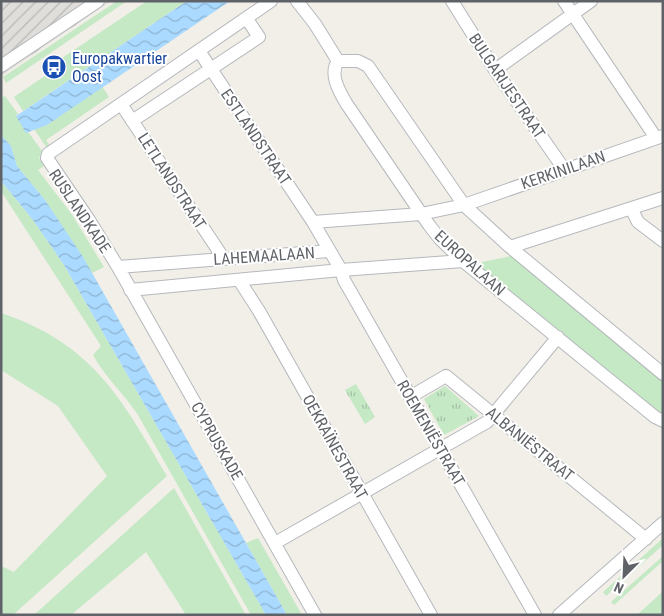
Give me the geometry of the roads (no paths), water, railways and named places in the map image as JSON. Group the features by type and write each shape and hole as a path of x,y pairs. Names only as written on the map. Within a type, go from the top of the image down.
{"street":[{"path":"1,66 98,1"},
{"name":"RUSLANDKADE","path":"118,267 47,158 48,154 271,1"},
{"path":"297,1 315,24 338,61 358,61 368,66 464,205 510,247 663,374"},
{"path":"306,1 315,24"},
{"name":"BULGARIJESTRAAT","path":"452,1 494,70 564,170"},
{"path":"564,1 659,137"},
{"path":"494,70 591,1"},
{"path":"132,121 259,37 247,19"},
{"name":"ESTLANDSTRAAT","path":"199,51 313,222"},
{"name":"EUROPALAAN","path":"338,61 335,70 338,88 421,214 440,239 463,261 655,417 663,421"},
{"name":"LETLANDSTRAAT","path":"121,104 224,259"},
{"name":"KERKINILAAN","path":"421,214 464,205 659,137"},
{"path":"510,247 663,198"},
{"path":"631,208 638,222 663,241"},
{"name":"LAHEMAALAAN","path":"118,267 329,251 313,222 421,214"},
{"name":"ROEMENIËSTRAAT","path":"329,251 535,615"},
{"name":"LAHEMAALAAN","path":"130,290 341,270 463,261"},
{"name":"CYPRUSKADE","path":"118,267 316,615"},
{"name":"OEKRAÏNESTRAAT","path":"238,280 259,311 431,615"},
{"path":"274,543 487,422 558,337"},
{"name":"ALBANIËSTRAAT","path":"410,397 446,376 646,539"},
{"path":"560,615 663,523"}],"water":[{"path":"187,1 230,1 47,125 26,133 16,116"},
{"path":"1,135 11,146 17,166 45,200 83,257 287,615 266,615 64,265 33,220 1,181"}],"place":[{"name":"Europakwartier Oost","path":"54,67"}]}
